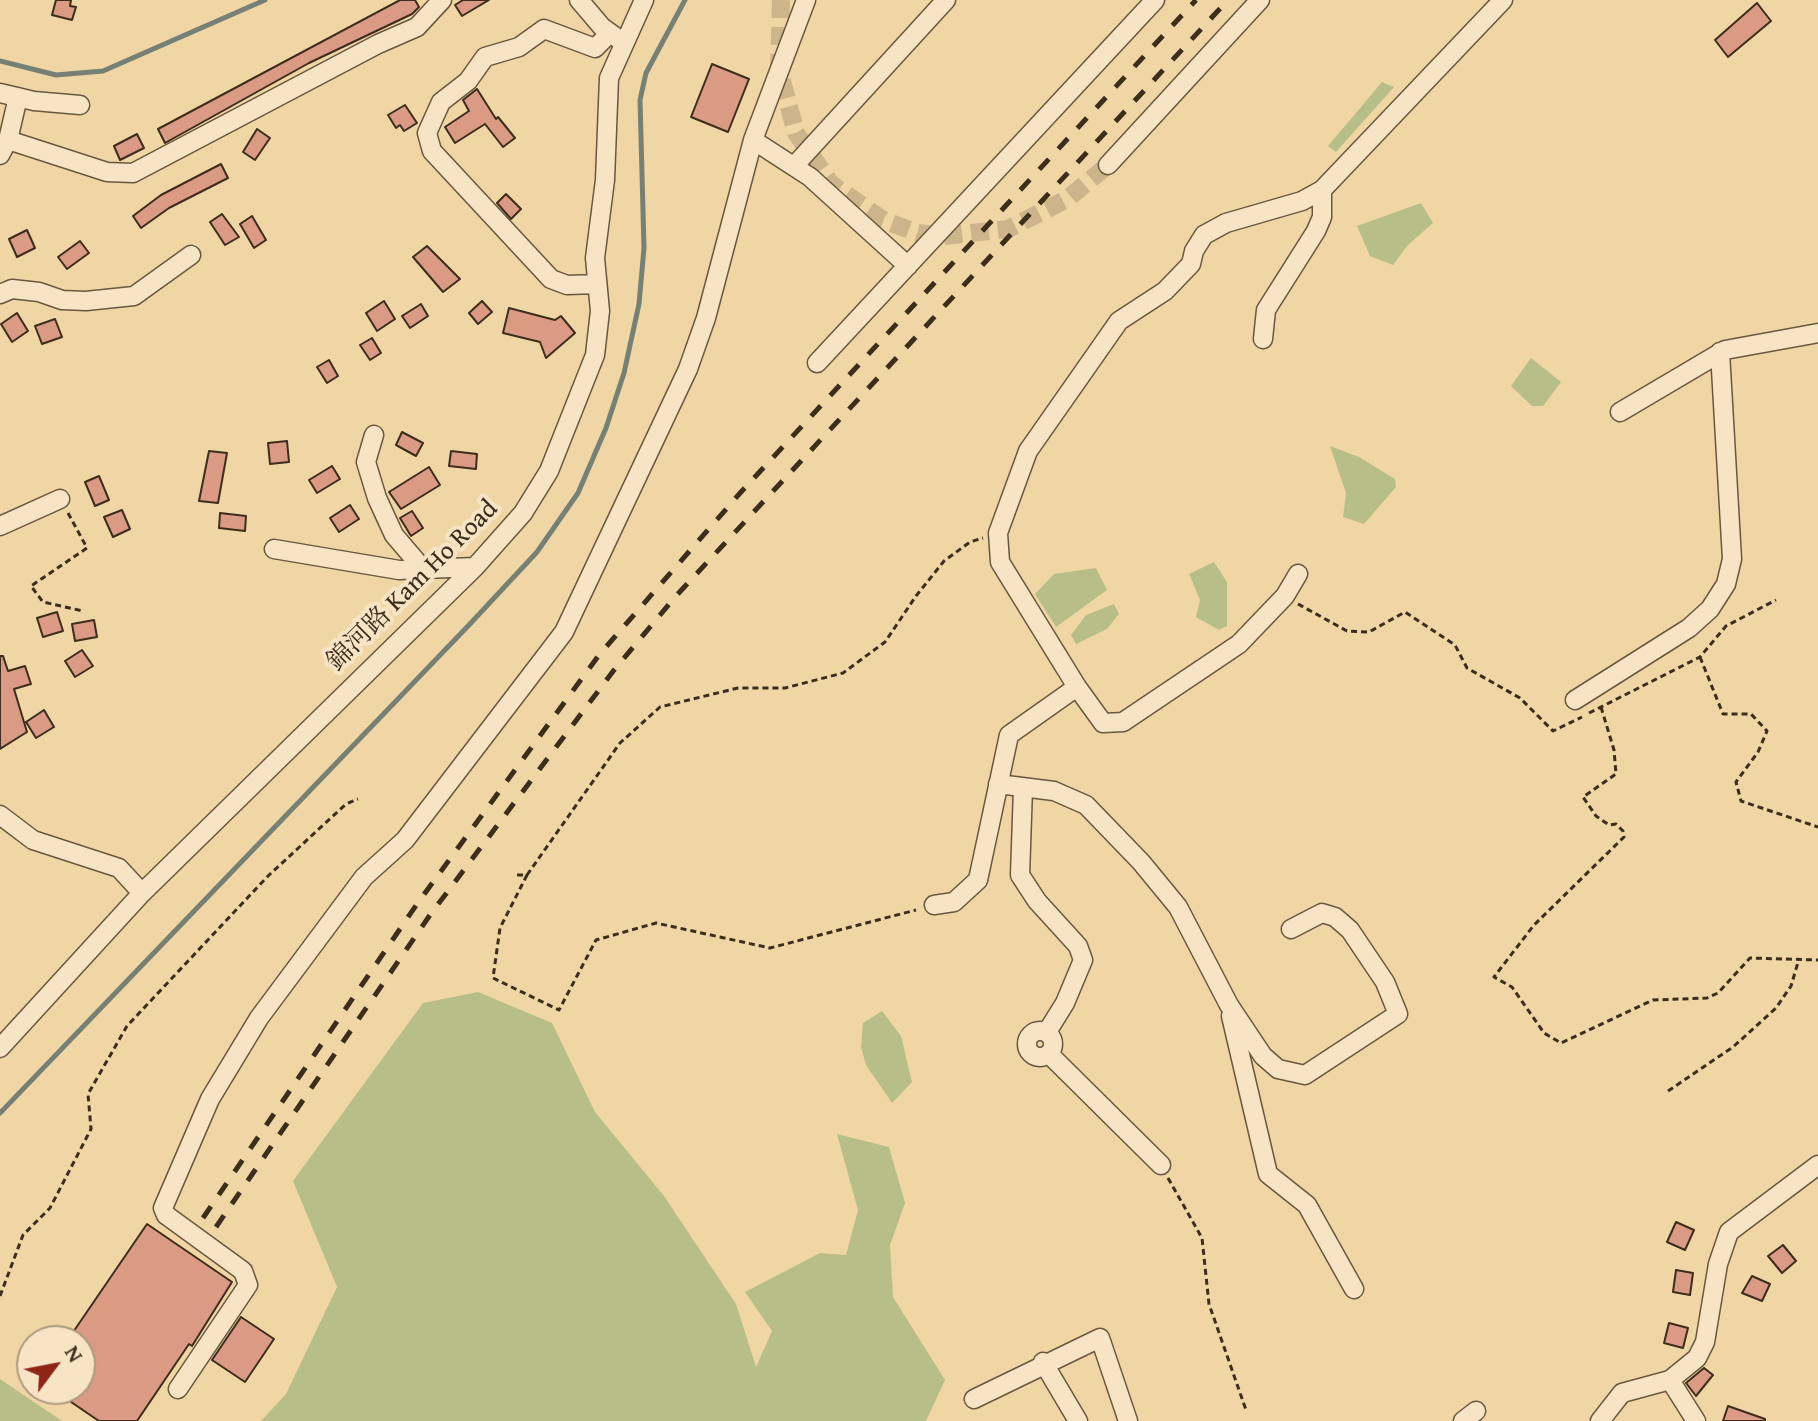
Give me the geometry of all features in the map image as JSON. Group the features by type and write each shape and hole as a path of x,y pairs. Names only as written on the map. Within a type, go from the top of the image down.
{"street":[{"path":"80,105 9,95 4,148 107,172 133,173 378,44 417,27 442,0"},
{"path":"579,0 616,37 595,48 544,29 519,47 485,57 468,81 441,102 427,133 432,151 551,279 567,285 597,284"},
{"name":"錦河路 Kam Ho Road","path":"0,1048 142,893 475,567 523,513 549,471 570,426 595,355 599,322 595,258 605,180 609,78 616,37 644,0"},
{"path":"178,1389 248,1285 243,1271 166,1215 163,1208 210,1099 259,1018 364,877 405,840 564,632 688,369 706,318 753,140 806,0"},
{"path":"795,165 946,0"},
{"path":"817,363 1155,0"},
{"path":"1108,165 1260,0"},
{"path":"1298,574 1285,596 1239,644 1123,722 1103,723 1077,687 1000,562 998,533 1028,451 1119,321 1165,291 1191,264 1194,251 1204,235 1226,223 1302,201 1322,190 1503,0"},
{"path":"753,140 795,165 908,266"},
{"path":"1263,339 1266,310 1322,217 1322,190"},
{"path":"0,294 12,289 39,292 62,300 86,301 134,296 191,255"},
{"path":"1620,412 1720,352 1818,333"},
{"path":"1575,700 1689,628 1710,609 1726,584 1732,559 1720,352"},
{"path":"374,435 366,462 377,498 394,535 423,569"},
{"path":"0,526 60,499"},
{"path":"274,549 399,570 475,567"},
{"path":"934,905 954,902 978,880 1009,735 1077,687"},
{"path":"998,784 1054,791 1086,805 1141,862 1178,907 1229,1005 1263,1056 1278,1069 1305,1075 1398,1014 1385,982 1350,930 1335,917 1322,913 1291,929"},
{"path":"1023,788 1020,875 1037,901 1078,946 1083,960 1065,1003 1047,1032 1053,1047 1049,1054 1161,1165"},
{"path":"0,815 33,840 119,868 142,893"},
{"path":"1229,1005 1268,1174 1307,1205 1354,1289"},
{"path":"1600,1421 1622,1393 1670,1380 1703,1350 1718,1264 1729,1232 1818,1165"},
{"path":"974,1399 1043,1362 1100,1338 1128,1421"},
{"path":"1043,1362 1078,1421"},
{"path":"1670,1380 1696,1421"}],"path":[{"path":"60,499 87,548 31,586 43,602 83,611"},
{"path":"934,905 770,948 656,923 596,940 559,1010 493,978 500,928 527,875 620,743 660,707 738,688 785,688 843,673 885,642 944,561 970,542 998,533"},
{"path":"1285,596 1347,631 1369,632 1405,612 1455,645 1467,668 1520,698 1553,731 1700,657 1726,626 1776,600"},
{"path":"1700,657 1723,714 1751,714 1767,731 1763,744 1736,782 1741,801 1818,827"},
{"path":"1601,707 1611,736 1616,774 1583,797 1596,816 1609,825 1616,824 1624,837 1534,925 1494,977 1512,987 1544,1033 1561,1043 1653,1000 1707,998 1726,985 1750,958 1818,960"},
{"path":"0,1296 23,1235 50,1208 91,1129 88,1094 127,1026 268,876 346,804 358,799"},
{"path":"517,875 527,875"},
{"path":"1668,1091 1733,1047 1776,1008 1791,986 1799,959"},
{"path":"1161,1165 1202,1238 1209,1304 1246,1410"}],"green space":[{"path":"1382,82 1394,87 1336,152 1328,146"},
{"path":"1421,203 1433,223 1408,245 1393,265 1370,256 1357,226"},
{"path":"1531,358 1561,382 1543,406 1532,406 1511,386"},
{"path":"1330,446 1359,457 1395,479 1396,487 1364,524 1343,517 1346,493"},
{"path":"1214,562 1227,582 1227,626 1219,630 1196,617 1200,600 1189,574"},
{"path":"1096,568 1107,590 1056,627 1035,594 1054,574"},
{"path":"1114,604 1119,614 1107,629 1076,644 1071,635 1086,615"},
{"path":"478,992 552,1023 595,1112 664,1196 736,1304 756,1367 772,1331 745,1292 820,1253 846,1255 858,1210 837,1134 889,1147 905,1203 890,1245 893,1297 945,1380 926,1421 261,1421 286,1394 337,1287 293,1181 423,1003"},
{"path":"882,1011 901,1036 912,1082 892,1103 866,1065 861,1047 863,1023"},
{"path":"0,1379 16,1390 16,1405 38,1405 62,1421 0,1421"}],"building":[{"path":"56,0 71,0 70,6 76,7 72,20 52,15"},
{"path":"400,0 415,0 419,7 412,14 309,63 165,143 158,129"},
{"path":"463,0 489,0 462,16 455,5"},
{"path":"1757,3 1771,21 1728,57 1715,40"},
{"path":"712,64 749,79 728,132 691,117"},
{"path":"477,89 496,119 498,117 515,138 503,147 485,124 455,143 445,127 469,111 463,100"},
{"path":"405,105 417,123 404,131 400,125 396,128 388,115"},
{"path":"257,129 270,138 255,160 243,152"},
{"path":"137,134 144,148 120,160 114,146"},
{"path":"221,164 228,178 169,208 141,228 133,216 161,195"},
{"path":"506,194 521,209 511,219 497,203"},
{"path":"222,214 239,237 225,245 210,222"},
{"path":"252,216 266,240 254,248 240,224"},
{"path":"27,230 35,248 17,257 9,239"},
{"path":"80,241 89,253 67,269 58,257"},
{"path":"427,246 460,279 443,292 413,257"},
{"path":"384,301 395,319 377,331 366,313"},
{"path":"482,301 492,312 478,324 469,313"},
{"path":"421,304 428,316 410,328 402,316"},
{"path":"509,308 555,320 561,316 575,333 546,358 540,342 503,333"},
{"path":"17,313 28,331 12,342 1,324"},
{"path":"55,319 62,337 42,344 35,326"},
{"path":"372,338 381,353 370,360 360,345"},
{"path":"329,360 338,376 327,383 317,367"},
{"path":"402,432 423,443 416,456 396,445"},
{"path":"287,441 289,462 270,464 268,443"},
{"path":"209,451 227,453 218,503 199,501"},
{"path":"451,451 477,454 476,469 449,466"},
{"path":"332,466 340,479 317,493 309,480"},
{"path":"429,467 440,485 401,509 389,492"},
{"path":"99,476 109,500 95,506 85,482"},
{"path":"350,505 359,519 339,532 330,518"},
{"path":"122,510 130,529 113,537 104,517"},
{"path":"412,511 423,528 411,536 400,518"},
{"path":"220,513 246,516 245,531 219,528"},
{"path":"57,612 63,631 43,637 37,618"},
{"path":"94,620 97,637 75,641 72,624"},
{"path":"82,650 93,666 75,677 65,661"},
{"path":"0,656 3,656 8,671 25,666 31,684 14,689 27,732 0,749"},
{"path":"44,710 54,727 36,738 26,722"},
{"path":"1676,1222 1694,1230 1685,1250 1667,1242"},
{"path":"147,1224 232,1282 192,1346 189,1344 137,1421 99,1421 76,1405 96,1405 96,1325 78,1325"},
{"path":"1783,1245 1796,1261 1782,1273 1768,1256"},
{"path":"1676,1270 1693,1273 1690,1295 1673,1292"},
{"path":"1752,1276 1770,1284 1762,1301 1742,1293"},
{"path":"241,1317 274,1339 245,1382 212,1360"},
{"path":"1669,1323 1688,1328 1683,1348 1664,1343"},
{"path":"1704,1368 1713,1375 1696,1396 1686,1383"},
{"path":"1728,1406 1765,1419 1765,1421 1723,1421"}],"waterway":[{"path":"0,61 56,75 103,71 265,0"},
{"path":"0,1113 469,625 537,552 578,493 606,428 624,373 639,304 644,248 640,100 646,73 685,0"}],"tunnel":[{"path":"781,0 779,70 796,133 831,184 883,220 918,233 944,236 1008,229 1067,199 1108,165"}],"railway":[{"path":"203,1218 417,904 599,655 741,492 1196,0"},
{"path":"216,1227 430,915 614,670 675,597 1228,0"}]}
